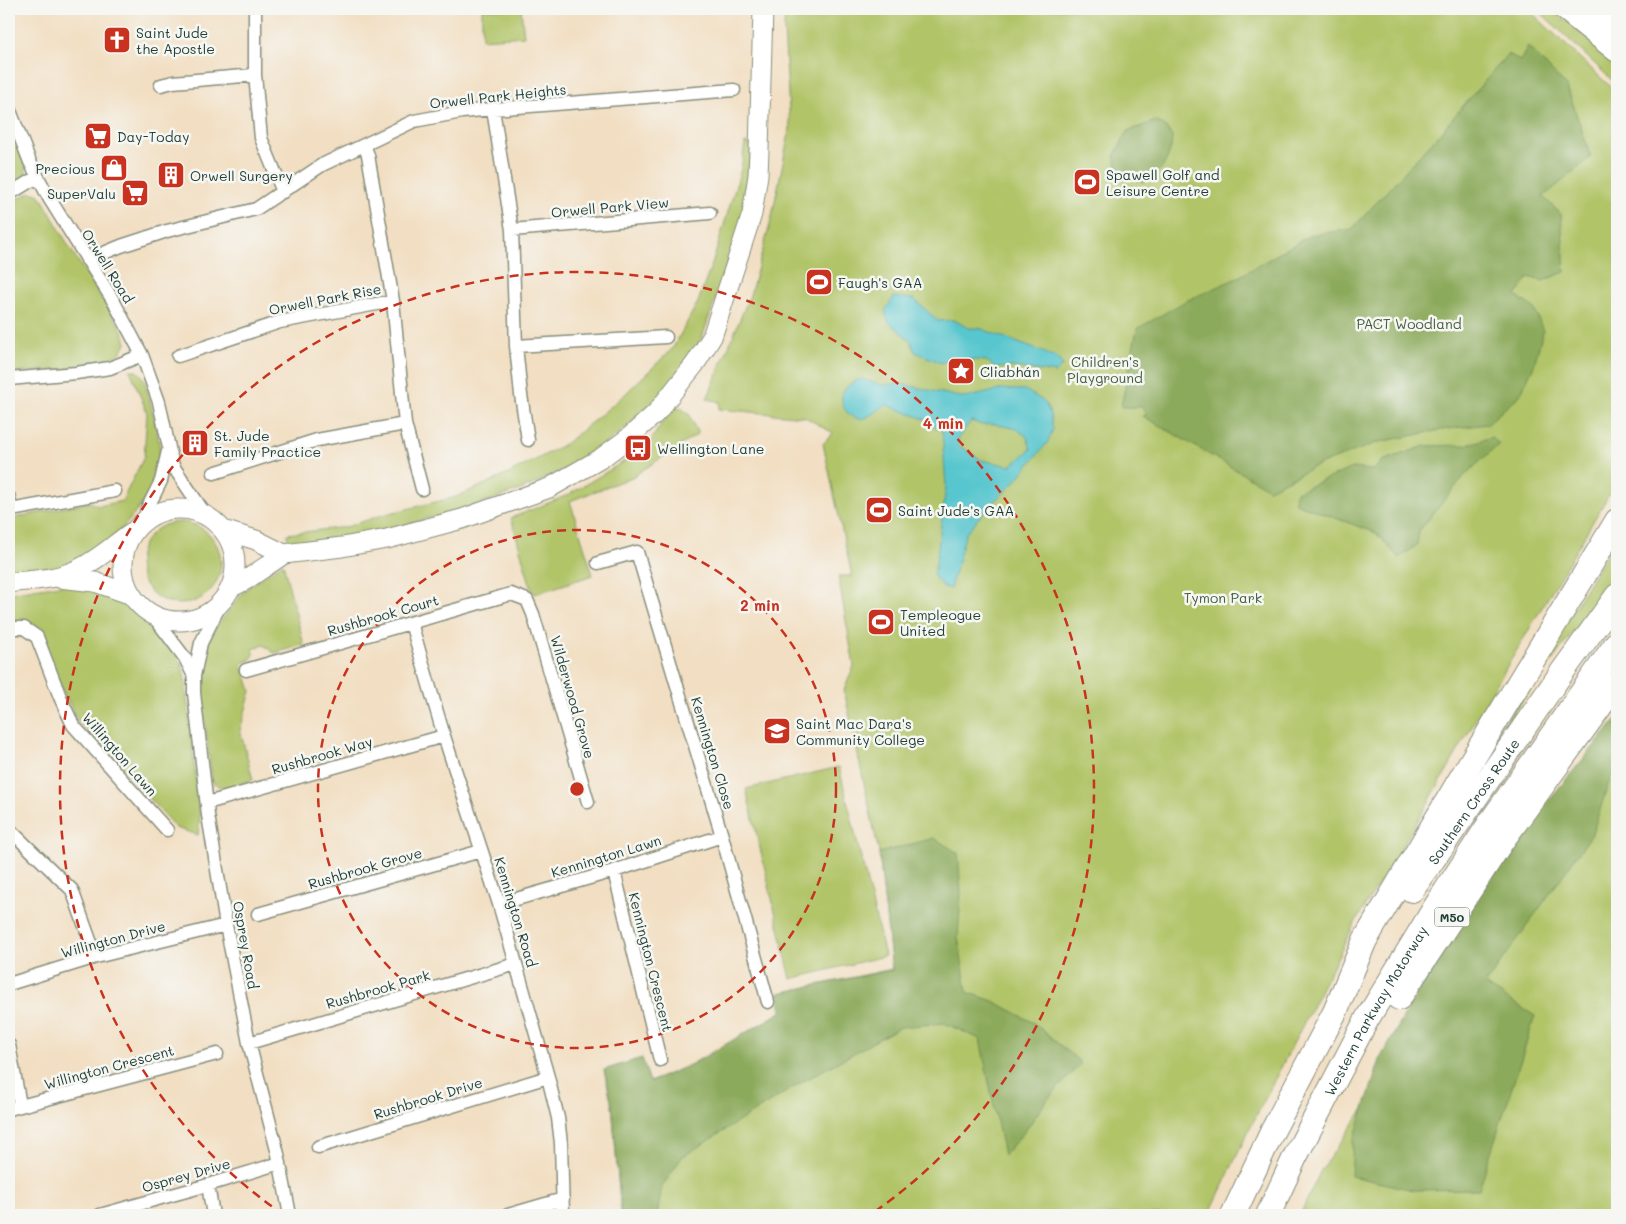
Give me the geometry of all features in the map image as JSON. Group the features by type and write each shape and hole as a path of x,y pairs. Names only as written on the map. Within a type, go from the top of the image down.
{"highway":[{"path":"1566,9 1617,50"},
{"path":"1233,1215 1273,1130 1335,1012 1365,940 1617,522"},
{"name":"Southern Cross Route","path":"1335,1012 1425,870 1617,596"},
{"name":"Western Parkway Motorway","path":"1268,1215 1295,1157 1367,1019 1490,823 1617,643"},
{"name":"M50","path":"1453,881 1500,827 1617,670"},
{"name":"M50","path":"1295,1157 1355,1069 1404,989 1502,841 1617,683"}],"street":[{"path":"255,9 255,75 261,138 283,192"},
{"path":"140,525 129,539 123,564 125,577 132,595 151,613 167,620 188,620 207,614 226,595 284,554 387,539 462,519 549,488 600,459 626,439 656,413 695,364 712,337 752,214 758,175 763,9"},
{"path":"1589,9 1617,27"},
{"path":"161,85 173,82 255,75"},
{"name":"Orwell Park Heights","path":"87,260 121,246 168,231 256,209 322,165 414,121 462,112 734,90"},
{"name":"Orwell Road","path":"9,108 37,177 114,302 142,355 159,402 173,466 204,514"},
{"path":"493,109 512,230 516,346 528,440"},
{"name":"Orwell Park Rise","path":"364,145 368,155 393,301 405,424 422,488"},
{"path":"9,194 37,177"},
{"name":"Orwell Park View","path":"512,230 710,213"},
{"name":"Orwell Park Rise","path":"178,356 280,322 393,301"},
{"path":"516,346 666,336"},
{"path":"9,379 76,374 110,368 142,355"},
{"path":"214,473 317,440 405,424"},
{"name":"Orwell Road","path":"140,525 161,481 168,446"},
{"path":"9,497 11,510 115,491"},
{"path":"9,584 52,578 74,572 97,559 157,513 178,508 204,514 223,530 232,546 235,570 226,595"},
{"path":"223,530 256,540 284,554"},
{"name":"Kennington Close","path":"598,563 637,552 722,836 768,1002"},
{"path":"52,578 95,582 132,595"},
{"name":"Rushbrook Court","path":"246,670 511,594 527,600"},
{"name":"Osprey Road","path":"226,595 201,643 194,676 207,803 226,925 249,1043 280,1163 290,1215"},
{"name":"Wilderwood Grove","path":"527,600 533,614 588,802"},
{"name":"Osprey Road","path":"151,613 184,658 194,676"},
{"name":"Kennington Road","path":"411,623 444,736 499,904 548,1077 558,1118 561,1143 563,1215"},
{"name":"Willington Lawn","path":"9,628 24,628 37,637 73,725 167,830"},
{"name":"Rushbrook Way","path":"207,803 444,736"},
{"path":"9,829 72,890 96,957"},
{"name":"Kennington Lawn","path":"499,904 614,871 722,836"},
{"name":"Rushbrook Grove","path":"258,914 481,850"},
{"name":"Kennington Crescent","path":"614,871 660,1060"},
{"name":"Willington Drive","path":"9,984 96,957 226,925"},
{"name":"Rushbrook Park","path":"249,1043 516,964"},
{"path":"9,1045 15,1107"},
{"name":"Willington Crescent","path":"15,1107 217,1054"},
{"name":"Rushbrook Drive","path":"318,1147 548,1077"},
{"name":"Osprey Drive","path":"100,1215 208,1186 280,1163"},
{"path":"208,1186 213,1215"},
{"path":"508,1215 563,1199"}],"green space":[{"path":"482,9 521,9 524,36 482,39"},
{"name":"Tymon Park","path":"785,9 1528,9 1617,93 1617,481 1420,817 1355,923 1247,1134 1209,1215 621,1215 612,1104 604,1070 642,1058 650,1082 692,1064 781,1012 779,993 892,969 879,853 844,690 854,666 838,576 852,576 823,444 833,433 805,417 719,409 720,402 707,399 750,295 771,221 790,128 784,29"},
{"path":"1537,9 1551,9 1617,61 1617,85"},
{"name":"PACT Woodland","path":"1528,47 1567,87 1591,157 1543,197 1561,214 1565,272 1542,281 1529,277 1516,296 1534,308 1543,331 1534,365 1520,395 1487,424 1441,430 1379,442 1316,466 1269,489 1143,416 1147,414 1143,407 1121,407 1137,329 1186,301 1237,278 1310,235 1352,229 1432,142 1508,54 1520,61"},
{"path":"1156,121 1166,127 1172,137 1171,148 1162,168 1143,182 1119,173 1114,156 1128,131"},
{"path":"9,129 26,167 26,173 22,178 9,185"},
{"path":"745,143 752,145 743,219 702,338 663,393 640,416 598,450 573,465 523,489 467,508 389,529 289,544 287,534 346,527 382,515 456,497 506,475 565,444 623,396 673,348 698,302 713,261 741,169"},
{"path":"31,192 40,195 71,250 123,331 126,343 121,352 113,358 73,369 9,373 9,203"},
{"path":"130,370 139,373 145,381 157,433 160,464 151,490 115,537 88,560 60,568 12,574 9,554 9,519 90,502 99,506 122,501 144,457 147,413"},
{"path":"681,408 689,414 698,434 632,477 570,501 593,575 535,594 532,591 511,518 568,495 638,453 648,445 671,409"},
{"path":"1492,437 1499,444 1464,476 1419,531 1417,545 1399,558 1376,533 1295,503 1296,492 1352,468 1373,470 1382,461 1425,446 1466,445"},
{"path":"180,522 196,525 209,534 218,547 221,563 218,579 209,592 196,601 180,604 164,601 151,592 142,579 139,563 142,547 151,534 164,525"},
{"path":"1617,536 1617,573 1505,724"},
{"path":"283,563 304,645 274,653 264,645 253,649 254,655 249,661 242,663 251,691 240,730 253,780 223,788 212,782 200,682 201,662 206,644 217,626 246,589"},
{"path":"72,583 112,595 169,642 180,660 184,673 200,817 198,835 176,828 78,721 29,624 18,622 9,624 9,593"},
{"path":"1617,719 1617,768 1610,779 1592,834 1485,985 1535,1016 1479,1189 1413,1190 1351,1176 1353,1142 1381,1057 1443,947 1536,815"},
{"path":"1617,754 1617,1215 1300,1215 1321,1170 1593,783"},
{"path":"839,767 885,956 791,979 746,789"},
{"path":"934,838 958,853 961,893 958,937 967,992 993,1001 1034,1023 1081,1063 1047,1100 1025,1131 1004,1155 980,1039 944,1023 900,1027 802,1082 682,1157 662,1187 657,1215 621,1215 612,1104 604,1070 642,1058 650,1082 692,1064 781,1012 779,993 892,970 879,853"}],"water":[{"path":"894,297 914,299 938,321 954,320 968,328 979,328 1056,357 1063,365 1055,373 1014,367 995,368 987,361 952,358 941,363 915,352 911,341 888,321 885,311"},
{"path":"861,379 886,386 887,384 901,384 965,398 1003,389 1025,390 1046,404 1053,429 1048,442 1012,485 989,506 966,533 950,589 943,587 933,575 946,486 942,431 924,419 886,405 865,418 858,419 852,416 846,411 842,398 844,391 850,384","holes":["971,421 982,425 994,424 1017,429 1027,437 1031,449 1010,466 981,460 958,445 959,437"]}],"place":[{"name":"Saint Jude the Apostle","path":"117,40"},
{"name":"Day-Today","path":"98,136"},
{"name":"Precious","path":"114,168"},
{"name":"Orwell Surgery","path":"171,175"},
{"name":"Spawell Golf and Leisure Centre","path":"1087,182"},
{"name":"SuperValu","path":"135,193"},
{"name":"Faugh's GAA","path":"819,282"},
{"name":"Cliabhán","path":"961,371"},
{"name":"St. Jude Family Practice","path":"195,443"},
{"name":"Wellington Lane","path":"638,448"},
{"name":"Saint Jude's GAA","path":"879,510"},
{"name":"Templeogue United","path":"881,622"},
{"name":"Saint Mac Dara's Community College","path":"777,731"}],"park label":[{"name":"Children's Playground","path":"1105,370"}]}
